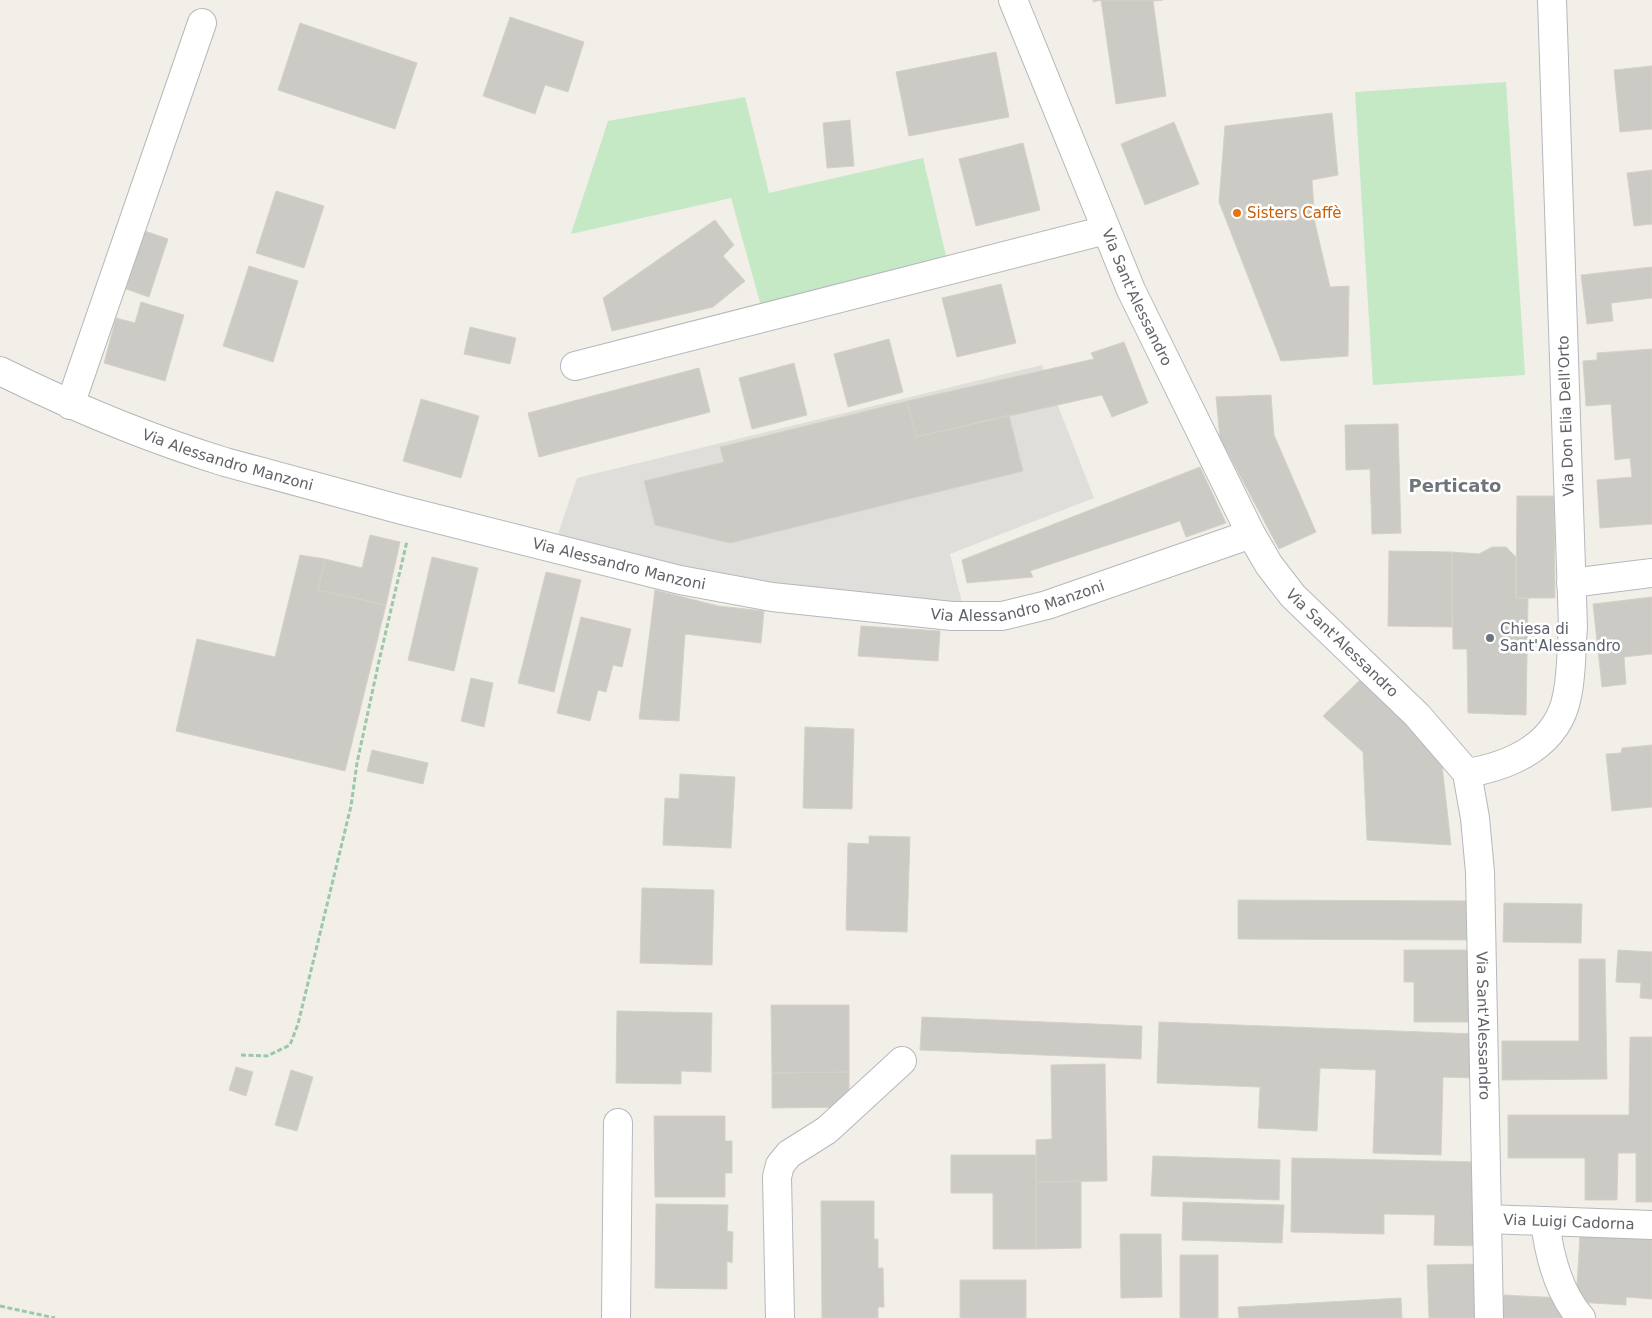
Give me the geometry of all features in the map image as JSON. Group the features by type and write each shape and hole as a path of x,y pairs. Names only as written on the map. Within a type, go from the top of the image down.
{"street":[{"name":"Via Sant'Alessandro","path":"1013,0 1131,290 1251,534 1269,565 1293,596 1417,715 1467,773 1475,818 1480,872 1489,1318"},
{"name":"Via Don Elia Dell'Orto","path":"1467,773 1485,770 1515,760 1550,734 1558,724 1566,703 1569,681 1573,627 1552,0"},
{"path":"70,405 202,24"},
{"path":"575,366 1106,230"},
{"name":"Via Alessandro Manzoni","path":"0,371 70,405 168,444 414,513 652,574 726,590 772,597 952,616 984,617 1019,613 1055,603 1251,534"},
{"path":"1571,583 1652,573"},
{"path":"780,1318 777,1177 780,1165 793,1150 820,1136 833,1125 902,1061"},
{"path":"616,1318 618,1123"},
{"name":"Via Luigi Cadorna","path":"1487,1219 1652,1226"},
{"path":"1545,1221 1553,1264 1573,1309 1581,1318"}],"path":[{"path":"241,1055 267,1056 290,1045 298,1024 352,806 358,763 377,670 414,513"},
{"path":"0,1306 54,1318"}],"shaded area":[{"path":"1042,365 1094,498 950,554 963,607 720,580 557,537 577,478"}],"green space":[{"path":"1506,82 1525,375 1373,385 1355,92"},
{"path":"745,97 769,193 923,158 947,260 761,306 731,198 571,234 608,121"}],"building":[{"path":"1101,0 1163,0 1153,1 1166,96 1116,104"},
{"path":"510,17 584,42 568,92 545,85 535,114 483,96"},
{"path":"300,23 417,63 395,129 278,90"},
{"path":"996,52 1009,117 909,136 896,72"},
{"path":"1652,66 1652,129 1620,132 1614,70"},
{"path":"1332,113 1338,175 1312,180 1315,223 1330,287 1349,286 1348,356 1281,361 1219,202 1225,126"},
{"path":"850,120 854,166 827,168 823,123"},
{"path":"1174,122 1199,184 1145,205 1121,144"},
{"path":"1023,143 1040,210 976,226 959,159"},
{"path":"1652,170 1652,224 1634,226 1627,173"},
{"path":"276,191 324,206 304,268 256,253"},
{"path":"715,220 734,245 723,256 745,281 713,307 612,331 603,298"},
{"path":"145,231 168,239 149,297 126,289"},
{"path":"249,266 298,281 273,362 223,346"},
{"path":"1652,267 1652,298 1611,303 1613,321 1587,324 1581,275"},
{"path":"1001,284 1016,343 957,357 942,298"},
{"path":"141,302 184,315 165,381 104,363 116,318 135,323"},
{"path":"470,327 516,338 510,364 464,354"},
{"path":"889,339 903,392 848,407 834,354"},
{"path":"1124,342 1148,403 1112,417 1102,395 916,437 907,401 1094,359 1091,353"},
{"path":"1652,349 1652,524 1600,528 1597,480 1632,477 1630,458 1615,460 1611,404 1586,406 1583,361 1597,360 1597,353"},
{"path":"794,363 807,415 752,429 739,378"},
{"path":"699,368 710,412 539,457 528,413"},
{"path":"1271,395 1274,435 1316,532 1279,549 1220,438 1216,397"},
{"path":"421,399 479,416 461,478 403,461"},
{"path":"907,401 916,437 1009,415 1023,471 730,543 655,525 644,481 724,462 720,447"},
{"path":"1398,424 1401,533 1372,534 1370,469 1346,470 1345,425"},
{"path":"1200,467 1226,523 1186,537 1180,521 1030,571 1033,577 967,583 962,560"},
{"path":"1517,496 1554,496 1555,598 1516,598"},
{"path":"370,535 400,542 386,605 318,590 325,559 362,568"},
{"name":"Chiesa di Sant'Alessandro","path":"1492,547 1506,547 1516,557 1516,598 1528,598 1526,715 1468,713 1467,649 1453,649 1452,552 1479,554"},
{"path":"1389,551 1452,552 1452,627 1388,626"},
{"path":"300,555 325,559 318,590 386,605 345,771 176,731 197,639 275,657"},
{"path":"432,557 478,568 454,671 408,660"},
{"path":"546,572 581,580 554,692 518,683"},
{"path":"655,590 718,606 764,611 761,643 685,634 679,721 639,719"},
{"path":"1652,597 1652,654 1624,657 1626,684 1602,687 1593,604"},
{"path":"581,617 631,629 622,667 613,665 606,692 598,690 590,721 557,713"},
{"path":"861,626 940,631 938,661 858,656"},
{"path":"471,678 493,683 484,727 461,721"},
{"path":"1360,680 1422,737 1442,765 1451,845 1367,840 1363,752 1323,716"},
{"path":"805,727 854,729 852,809 803,808"},
{"path":"1652,745 1652,807 1612,811 1606,754 1621,753 1622,748"},
{"path":"372,750 428,763 423,784 367,771"},
{"path":"680,774 735,777 731,848 663,845 665,798 679,799"},
{"path":"869,836 910,837 907,932 846,930 848,843 869,844"},
{"path":"642,888 714,890 712,965 640,963"},
{"path":"1238,900 1476,901 1476,940 1238,939"},
{"path":"1504,903 1582,904 1581,943 1503,942"},
{"path":"1404,950 1478,950 1478,1022 1414,1022 1414,982 1404,982"},
{"path":"1618,950 1652,952 1652,999 1640,998 1641,983 1616,982"},
{"path":"1579,959 1605,959 1607,1079 1502,1080 1502,1041 1579,1041"},
{"path":"771,1005 849,1005 849,1072 772,1073"},
{"path":"617,1011 712,1013 711,1072 681,1071 681,1084 616,1083"},
{"path":"922,1017 1142,1026 1141,1059 920,1050"},
{"path":"1159,1022 1476,1034 1474,1078 1443,1077 1441,1155 1373,1153 1376,1070 1320,1068 1317,1131 1258,1128 1260,1087 1157,1083"},
{"path":"1630,1037 1652,1037 1652,1202 1636,1202 1636,1153 1618,1153 1617,1200 1585,1200 1585,1158 1508,1158 1508,1115 1629,1115"},
{"path":"1105,1064 1107,1181 1036,1182 1036,1140 1052,1139 1051,1065"},
{"path":"236,1067 253,1072 246,1096 229,1090"},
{"path":"291,1070 313,1077 297,1131 275,1125"},
{"path":"849,1072 849,1107 772,1108 772,1073"},
{"path":"654,1116 725,1116 725,1141 732,1141 732,1173 725,1173 725,1197 655,1197"},
{"path":"951,1155 1036,1155 1036,1249 993,1249 993,1193 951,1193"},
{"path":"1153,1156 1280,1160 1279,1200 1151,1196"},
{"path":"1292,1158 1477,1162 1476,1246 1434,1245 1435,1215 1384,1214 1384,1234 1291,1232"},
{"path":"1081,1181 1081,1248 1036,1249 1036,1182"},
{"path":"821,1201 874,1201 874,1239 878,1239 878,1268 883,1268 884,1307 878,1307 878,1318 822,1318"},
{"path":"1183,1202 1284,1205 1282,1243 1182,1240"},
{"path":"656,1204 728,1205 727,1231 733,1232 732,1263 727,1261 727,1289 655,1288"},
{"path":"1120,1234 1161,1234 1162,1297 1121,1298"},
{"path":"1580,1235 1652,1239 1652,1299 1626,1297 1626,1305 1576,1302"},
{"path":"1180,1255 1218,1255 1218,1318 1180,1318"},
{"path":"1478,1264 1480,1318 1429,1318 1427,1265"},
{"path":"960,1280 1026,1280 1026,1318 960,1318"},
{"path":"1504,1295 1562,1298 1561,1318 1503,1318"},
{"path":"1401,1298 1402,1318 1239,1318 1238,1307"}],"place":[{"name":"Sisters Caffè","path":"1237,213"},
{"name":"Chiesa di Sant'Alessandro","path":"1490,638"}],"district":[{"name":"Perticato","path":"1455,485"}]}
